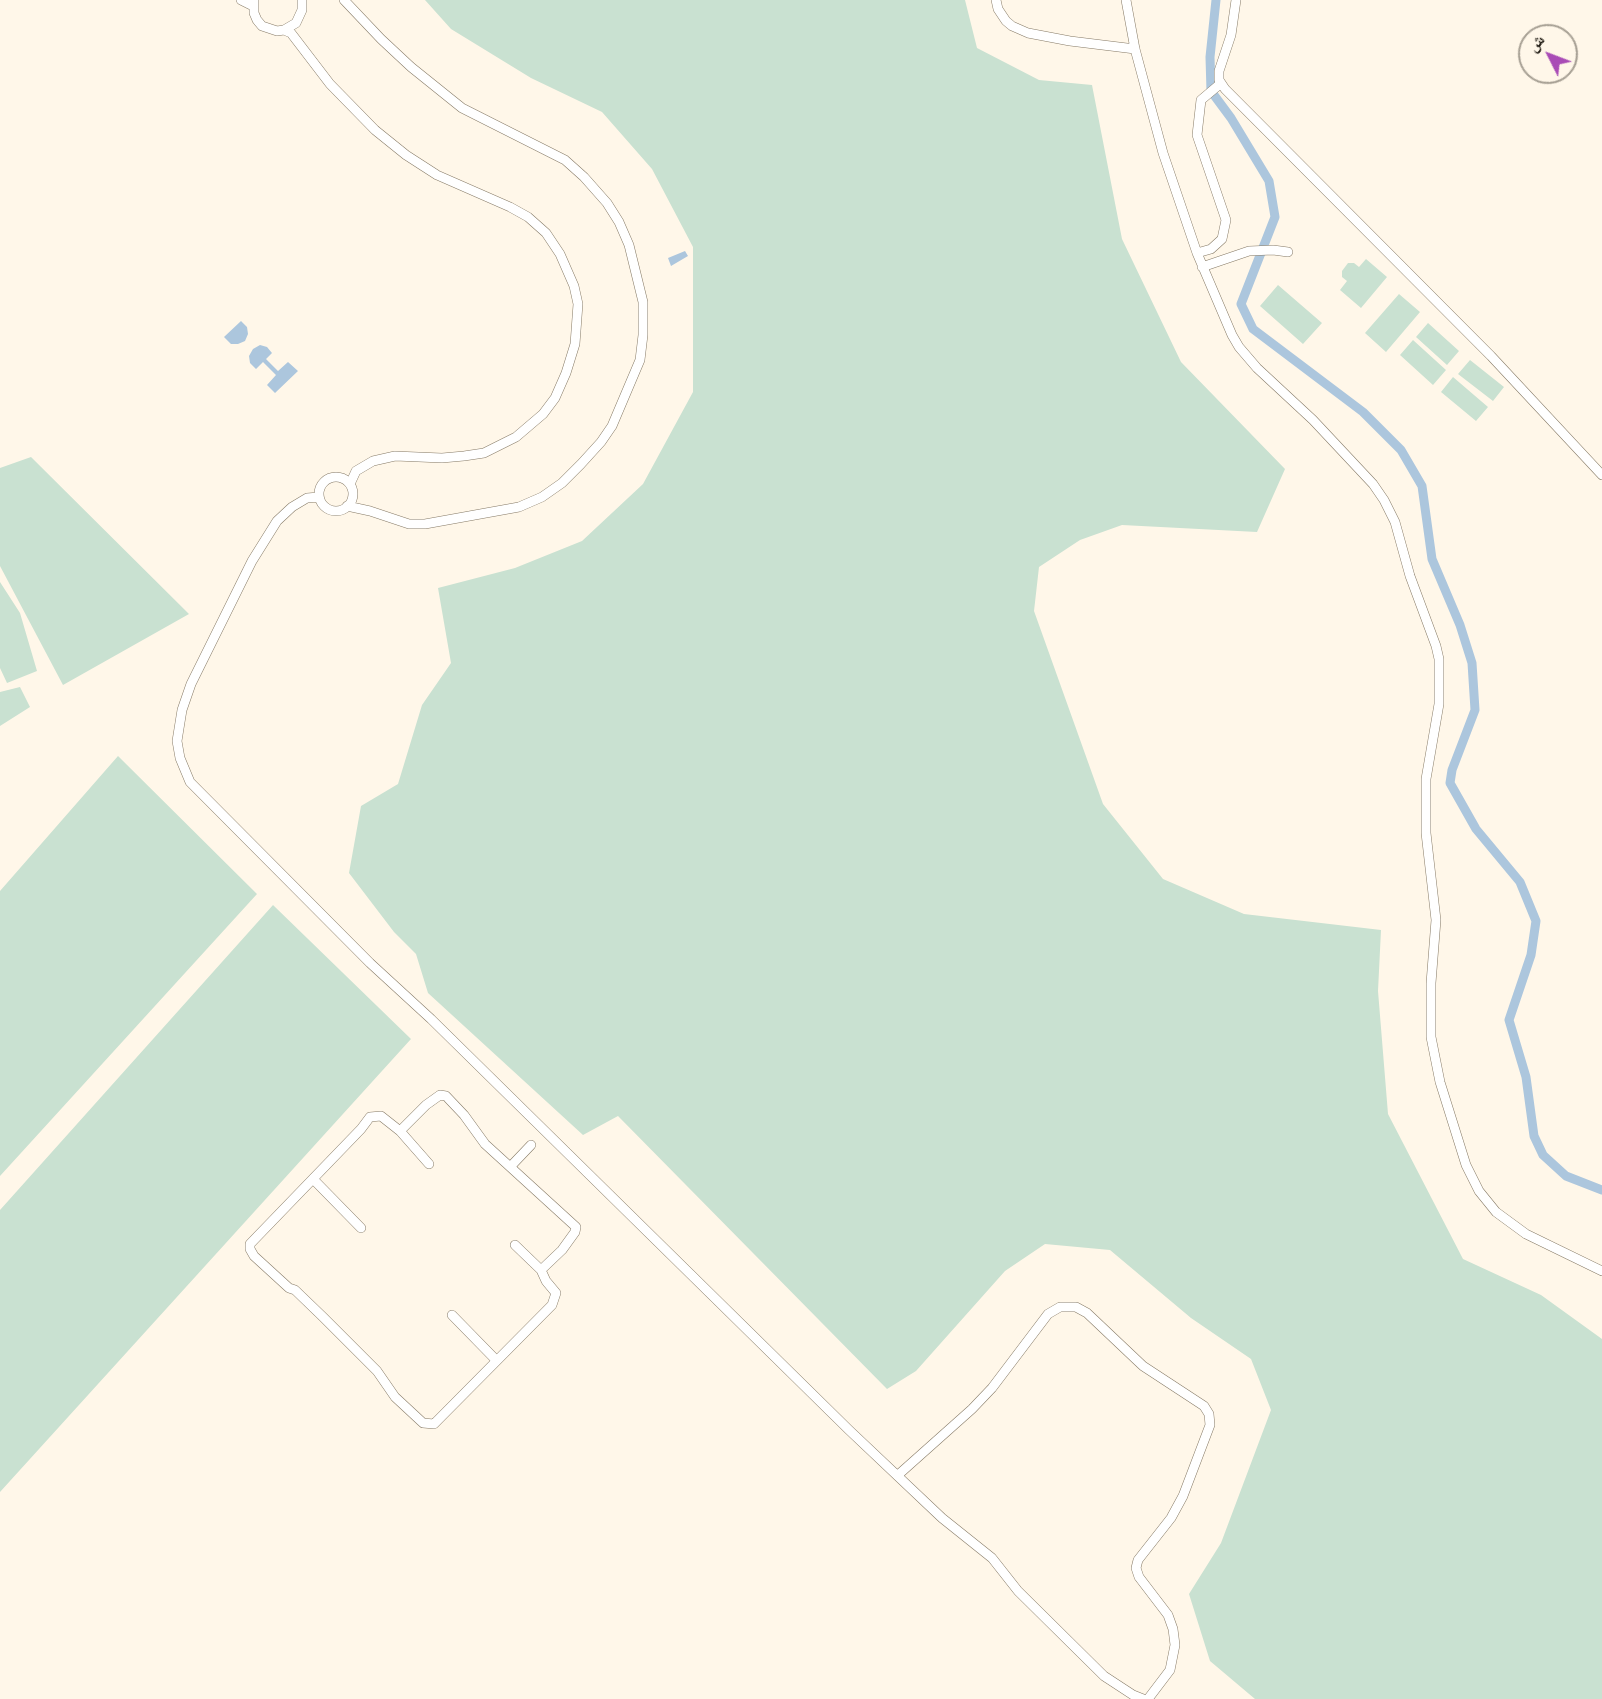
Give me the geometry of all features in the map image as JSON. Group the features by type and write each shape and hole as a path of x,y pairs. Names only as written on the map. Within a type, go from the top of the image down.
{"street":[{"path":"241,0 253,3 254,13 262,26 269,30 284,30 291,33 330,84 375,130 406,155 437,175 528,217 546,233 560,254 579,304 575,344 559,390 543,414 516,437 484,453 442,458 395,456 373,461 356,471 350,484"},
{"path":"344,0 411,67 462,108 565,160 584,177 607,203 622,230 629,245 643,302 640,360 612,426 601,442 575,470 562,483 542,497 519,507 425,524 409,524 347,506"},
{"path":"996,0 1006,21 1028,33 1135,49"},
{"path":"1126,0 1135,49 1163,153 1202,267 1217,303 1239,346 1257,368 1281,389 1354,464 1384,500 1395,522 1410,576 1436,646 1439,659 1439,704 1426,790 1426,833 1436,920 1431,983 1431,1037 1440,1082 1466,1165 1479,1191 1496,1212 1526,1234 1602,1271"},
{"path":"1236,0 1231,35 1218,76 1220,84 1491,356 1602,474"},
{"path":"284,30 291,27 300,17 304,1"},
{"path":"1197,253 1211,249 1222,239 1226,220 1197,135 1201,100 1220,84"},
{"path":"1202,267 1249,251 1288,252"},
{"path":"329,478 340,478 350,484 353,493 347,506 333,511 324,506 319,497 321,486 329,478"},
{"path":"319,497 307,498 292,507 277,521 252,561 190,684 182,710 177,741 180,758 190,782 370,963 431,1018 849,1430 962,1535 992,1558 1018,1591 1104,1676 1143,1699"},
{"path":"400,1131 436,1096 446,1096 464,1115 485,1144 576,1227 562,1250 541,1270"},
{"path":"429,1164 400,1131 381,1116 370,1118 250,1244 254,1256 289,1288 295,1290 377,1371 395,1397 423,1423 434,1424 552,1305 556,1293 546,1281 541,1270 515,1245"},
{"path":"511,1166 531,1146"},
{"path":"313,1179 360,1228"},
{"path":"898,1475 972,1409 998,1380 1048,1314 1060,1307 1076,1307 1087,1313 1134,1359 1204,1406 1209,1414 1209,1425 1183,1497 1171,1518 1138,1560 1136,1568 1139,1577 1168,1615 1175,1645 1170,1670 1148,1699"},
{"path":"452,1316 496,1360"}],"green space":[{"path":"425,0 965,0 977,48 1039,80 1092,85 1122,239 1181,362 1285,469 1257,532 1122,525 1080,540 1039,567 1034,611 1103,804 1163,879 1244,914 1381,930 1378,991 1388,1114 1463,1259 1541,1295 1602,1339 1602,1699 1255,1699 1210,1661 1189,1594 1221,1543 1271,1410 1251,1359 1191,1318 1110,1250 1045,1244 1005,1271 916,1371 887,1389 618,1116 583,1135 428,993 416,954 394,932 349,873 361,806 398,784 422,705 451,663 438,588 515,568 582,541 643,484 693,392 693,247 652,169 602,112 531,78 451,29"},
{"path":"1366,259 1387,277 1361,308 1340,290 1347,281 1342,277 1342,271 1348,263 1354,263 1359,267"},
{"path":"1278,285 1322,323 1303,344 1260,306"},
{"path":"1399,294 1420,312 1386,352 1365,333"},
{"path":"1428,323 1459,351 1447,365 1416,337"},
{"path":"1413,340 1446,370 1433,385 1400,355"},
{"path":"1470,360 1504,387 1493,401 1458,374"},
{"path":"1453,377 1488,407 1476,421 1441,392"},
{"path":"31,457 189,614 63,685 0,566 0,468"},
{"path":"0,582 20,613 37,671 7,683 0,668"},
{"path":"20,687 30,707 0,726 0,692"},
{"path":"118,756 257,894 0,1176 0,891"},
{"path":"273,905 411,1039 0,1492 0,1210"}],"water":[{"path":"685,251 688,256 671,266 668,258"},
{"path":"241,321 247,327 248,334 245,341 231,344 224,337"},
{"path":"260,345 267,347 272,353 266,359 278,371 288,362 298,371 275,393 267,385 276,375 263,362 256,369 250,363 249,356 253,349"}],"waterway":[{"path":"1216,0 1210,57 1211,91 1231,118 1269,181 1275,217 1241,304 1253,329 1363,412 1401,450 1422,486 1432,559 1460,625 1472,663 1475,710 1452,770 1450,783 1476,829 1520,882 1536,921 1531,955 1509,1020 1526,1077 1534,1136 1543,1155 1566,1176 1602,1190"}]}
